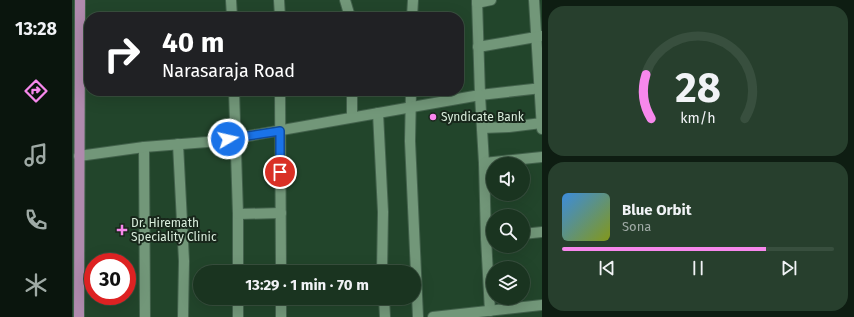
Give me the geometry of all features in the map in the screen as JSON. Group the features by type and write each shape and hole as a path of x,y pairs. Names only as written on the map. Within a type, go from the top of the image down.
{"main road":[{"path":"76,315 79,156 76,32 80,0"}],"street":[{"path":"231,0 232,12"},
{"path":"279,0 280,12"},
{"path":"345,0 349,12"},
{"path":"412,12 413,0"},
{"path":"487,209 480,95 477,2 491,0"},
{"path":"534,0 539,36 542,129"},
{"path":"478,47 539,36"},
{"path":"79,156 144,147 236,138 480,95 540,88"},
{"path":"234,96 238,265"},
{"path":"280,96 281,265"},
{"path":"352,96 352,118"},
{"path":"411,96 410,142 418,317"},
{"path":"378,113 383,212 382,265"},
{"path":"482,128 509,127 542,123"},
{"path":"178,144 184,260 184,317"},
{"path":"144,147 145,317"},
{"path":"484,163 542,157"},
{"path":"238,214 281,213"},
{"path":"530,233 542,232"},
{"path":"489,253 490,311"},
{"path":"238,305 238,317"},
{"path":"281,305 281,317"},
{"path":"384,305 385,317"},
{"path":"433,317 542,305"}],"place":[{"name":"Syndicate Bank","path":"433,117"},
{"name":"Dr. Hiremath Speciality Clinic","path":"122,230"}],"route":[{"path":"228,139 280,131 280,172"}]}
